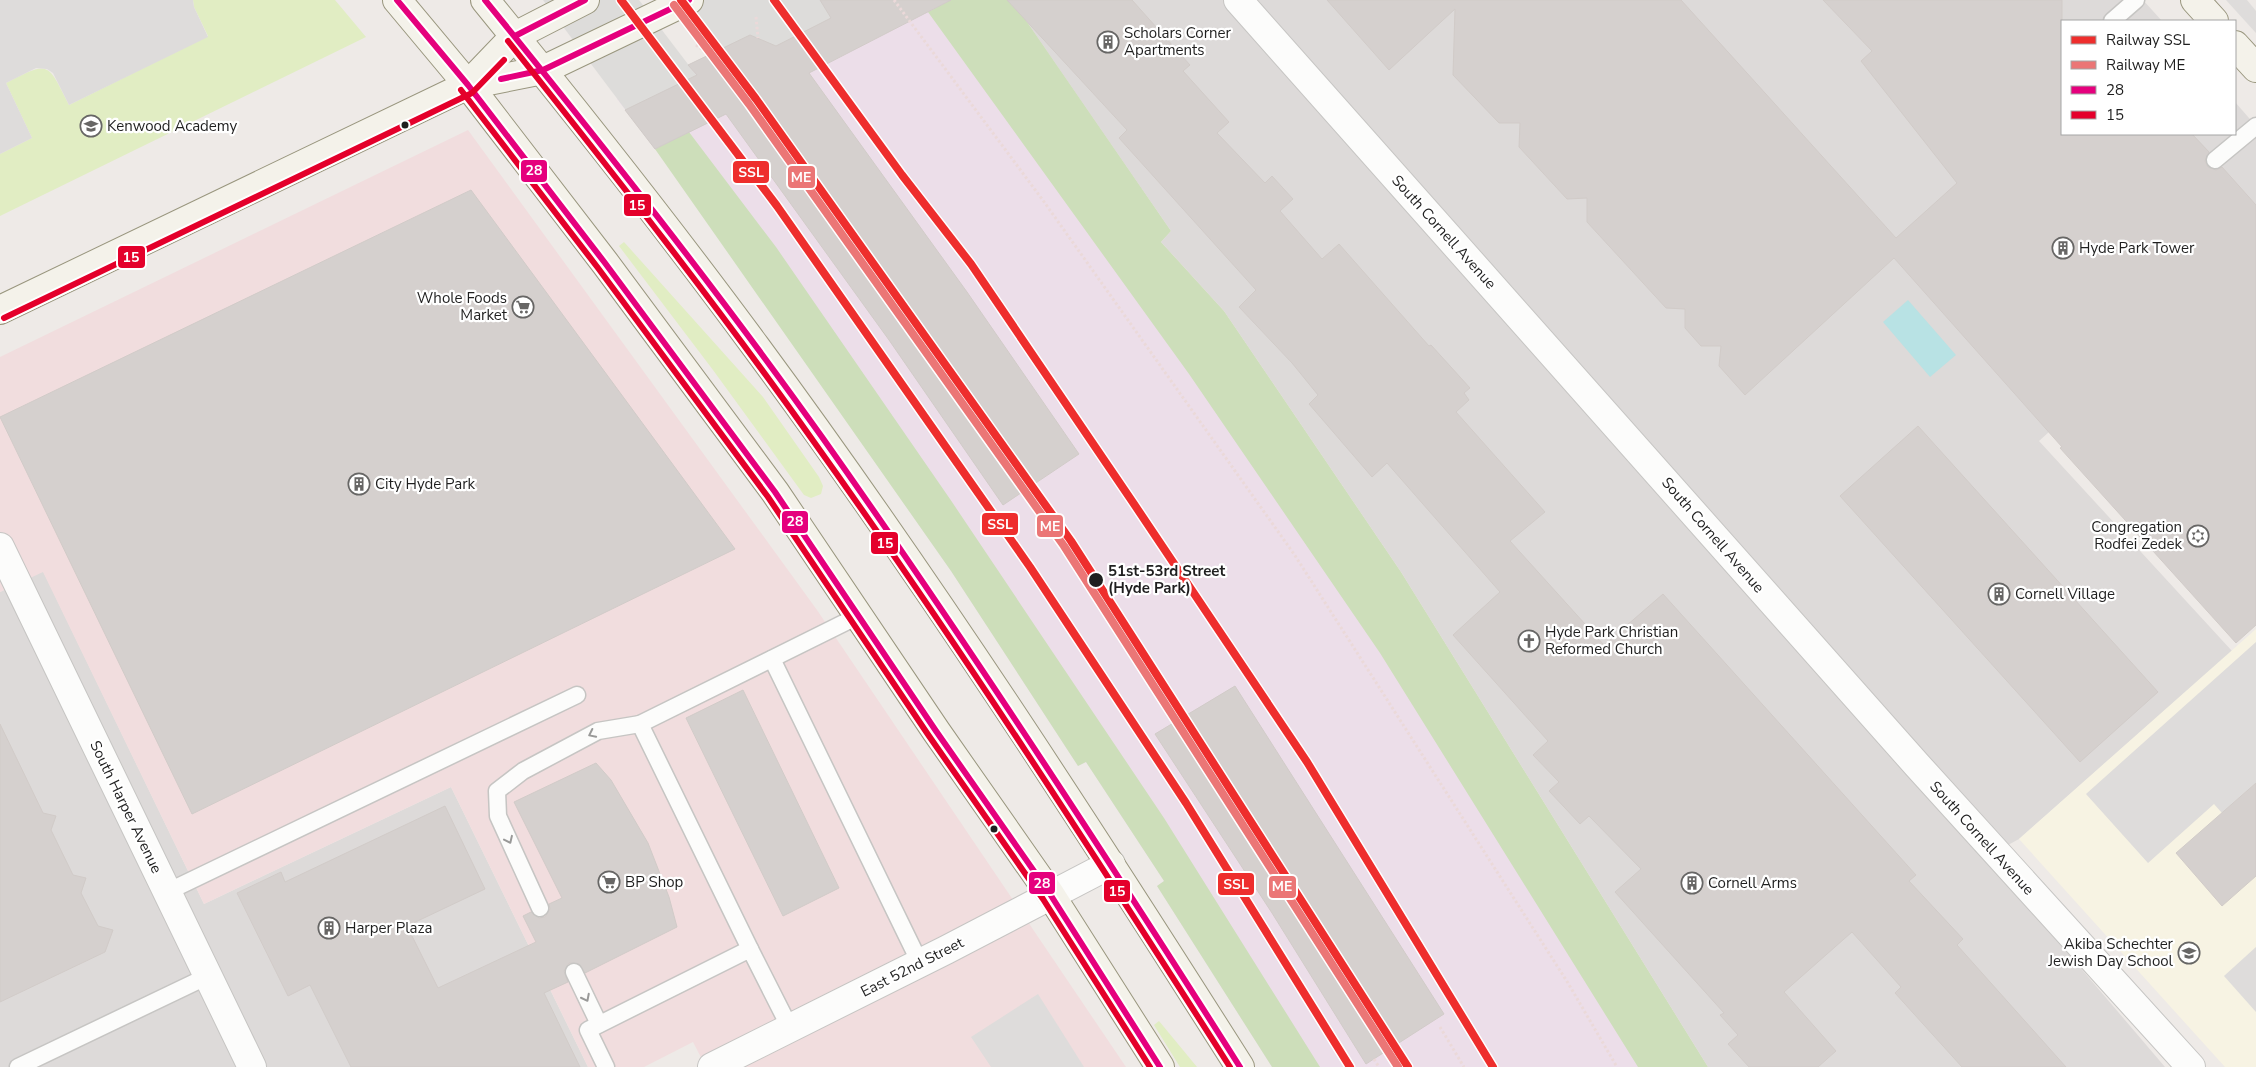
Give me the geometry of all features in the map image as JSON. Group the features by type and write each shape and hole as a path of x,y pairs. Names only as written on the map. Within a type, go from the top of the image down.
{"main road":[{"path":"398,0 468,86 605,263 775,492 858,616 1050,894 1160,1067"},
{"path":"485,0 542,70 761,354 957,633 1111,864 1240,1067"},
{"path":"468,86 515,36 585,0"},
{"path":"0,310 468,86 542,70 690,0"},
{"path":"2194,0 2213,20"},
{"path":"2236,45 2256,68"}],"street":[{"name":"South Cornell Avenue","path":"1238,0 1910,758 2191,1067"},
{"name":"South Harper Avenue","path":"0,547 252,1067"},
{"name":"East 52nd Street","path":"712,1067 920,963 1111,864"}],"lane":[{"path":"2113,20 2136,0"},
{"path":"2215,160 2256,126"},
{"path":"540,908 498,816 497,790 522,771 598,731 640,724 858,616"},
{"path":"772,659 920,963"},
{"path":"167,892 577,695"},
{"path":"640,724 790,1028"},
{"path":"606,1067 588,1030 750,949"},
{"path":"574,972 599,1024"},
{"path":"18,1067 208,976"}],"path":[{"path":"894,0 1042,199 1294,554 1568,983 1618,1067"},
{"path":"756,16 758,38"},
{"path":"696,45 716,59"},
{"path":"1440,1027 1464,1067"},
{"path":"1374,1059 1379,1067"}],"shaded area":[{"path":"0,0 193,0 194,7 208,37 69,105 53,73 47,69 36,68 6,83 32,138 0,154"},
{"path":"824,0 1025,19 1171,231 1161,242 1224,311 1401,572 1708,1067 1272,1067 1157,886 1164,881 1086,762 1078,766 951,571 675,175 617,99"},
{"path":"1011,0 2143,0 2161,20 2061,20 2061,135 2236,135 2236,103 2256,126 2256,245 2039,441 2232,651 2019,839 1986,857 2165,1067 1708,1067 1401,572 1224,311 1161,242 1171,231"},
{"path":"2226,0 2247,0 2256,11 2256,33"},
{"path":"468,130 817,610 1126,1067 706,1067 693,1042 644,1067 588,1067 451,787 204,904 43,572 0,592 0,357"},
{"path":"43,571 204,904 451,787 588,1067 0,1067 0,592"},
{"name":"Akiba Schechter Jewish Day School","path":"2256,629 2256,1067 2225,1067 2019,839"},
{"path":"2256,642 2256,783 2222,813 2214,804 2148,863 2086,794"},
{"path":"2256,947 2256,1012 2224,976"},
{"path":"1038,994 1084,1067 991,1067 971,1037"}],"green space":[{"name":"Kenwood Academy","path":"193,0 335,0 366,37 0,216 0,154 32,138 6,83 31,71 45,69 56,80 69,105 208,36 194,7"},
{"path":"950,0 1011,0 1025,19 1171,231 1161,242 1224,311 1401,572 1708,1067 1638,1067 1380,653 1189,374 928,12"},
{"path":"689,132 776,247 950,499 1164,818 1320,1067 1272,1067 1157,886 1164,881 1086,762 1078,766 951,571 655,149"},
{"path":"624,242 763,397 819,477 823,486 821,494 811,498 804,495 713,370 619,246"},
{"path":"1159,1021 1197,1067 1180,1067 1154,1025"}],"water":[{"path":"1908,300 1956,355 1930,377 1883,322"}],"pier":[{"path":"543,0 639,0 726,114 655,149"},
{"path":"666,0 822,0 858,47 743,105"}],"building":[{"path":"820,0 951,0 809,73 967,292 1079,454 1003,505 889,340 726,114 655,149 625,110 697,75 688,65 750,35 776,46 831,18"},
{"path":"1007,0 1132,0 1190,65 1183,71 1229,122 1217,133 1265,183 1272,176 1293,199 1280,211 1322,259 1339,244 1429,346 1431,345 1470,388 1464,393 1469,400 1456,412 1545,512 1510,541 1604,645 1663,594 1916,875 1909,881 1963,939 1957,945 2066,1067 1962,1067 1895,993 1901,987 1852,932 1784,992 1836,1051 1818,1067 1749,1067 1728,1044 1738,1035 1720,1015 1724,1013 1615,892 1641,869 1589,816 1580,824 1549,791 1559,782 1533,755 1548,741 1453,635 1500,592 1387,463 1372,477 1309,404 1318,395 1292,363 1239,307 1256,290 1119,138 1127,130"},
{"path":"1327,0 1681,0 1896,238 1957,183 1861,61 1872,51 1823,0 2062,0 2061,135 2193,135 2209,152 2205,161 2208,167 2216,170 2222,167 2256,205 2256,625 2236,643 2060,448 2062,447 1894,258 1745,395 1719,366 1721,346 1701,346 1685,328 1685,309 1666,308 1587,222 1587,198 1567,199 1519,147 1520,123 1499,123 1453,75 1455,9 1389,70"},
{"name":"City Hyde Park","path":"471,190 735,549 192,814 0,417"},
{"name":"Cornell Village","path":"1918,426 2158,692 2080,762 1840,496"},
{"path":"1235,686 1444,1014 1366,1064 1272,913 1155,734"},
{"path":"743,690 839,888 783,916 686,718"},
{"path":"0,724 43,813 56,816 51,830 73,875 86,878 81,893 98,926 113,930 105,952 0,1002"},
{"path":"596,763 611,780 648,843 669,897 677,927 585,973 579,964 569,963 564,971 568,982 544,993 580,1067 351,1067 310,985 288,996 237,893 281,872 285,882 445,806 485,889 407,926 438,988 536,942 523,916 531,912 539,918 545,917 550,909 549,904 562,898 514,802"},
{"path":"2256,783 2256,876 2222,906 2176,853"}],"rail line":[{"name":"SSL","path":"621,0 777,206 1030,567 1186,803 1350,1067"},
{"name":"SSL","path":"681,0 756,99 1071,541 1408,1067"},
{"name":"SSL","path":"774,0 902,175 971,264 1134,504 1307,762 1493,1067"},
{"name":"ME","path":"674,5 749,104 1064,546 1398,1067"}],"transit line":[{"name":"28","path":"397,0 468,85 605,263 775,492 936,731 1050,894 1160,1067"},
{"name":"28","path":"485,0 657,216 741,326 822,437 930,592 1035,749 1240,1067"},
{"name":"28","path":"515,36 585,0"},
{"name":"28","path":"501,79 543,70 689,0"},
{"name":"15","path":"508,41 702,290 868,519 1026,752 1230,1067"},
{"name":"15","path":"4,318 472,93 504,60"},
{"name":"15","path":"461,90 598,268 768,497 929,736 1043,899 1150,1067"}],"place":[{"name":"Scholars Corner Apartments","path":"1108,42"},
{"name":"Kenwood Academy","path":"91,126"},
{"name":"Hyde Park Tower","path":"2063,248"},
{"name":"Whole Foods Market","path":"523,307"},
{"name":"City Hyde Park","path":"359,484"},
{"name":"Congregation Rodfei Zedek","path":"2198,536"},
{"name":"51st-53rd Street (Hyde Park)","path":"1096,580"},
{"name":"Cornell Village","path":"1999,594"},
{"name":"Hyde Park Christian Reformed Church","path":"1529,641"},
{"name":"BP Shop","path":"609,882"},
{"name":"Cornell Arms","path":"1692,883"},
{"name":"Harper Plaza","path":"329,928"},
{"name":"Akiba Schechter Jewish Day School","path":"2189,953"}]}
